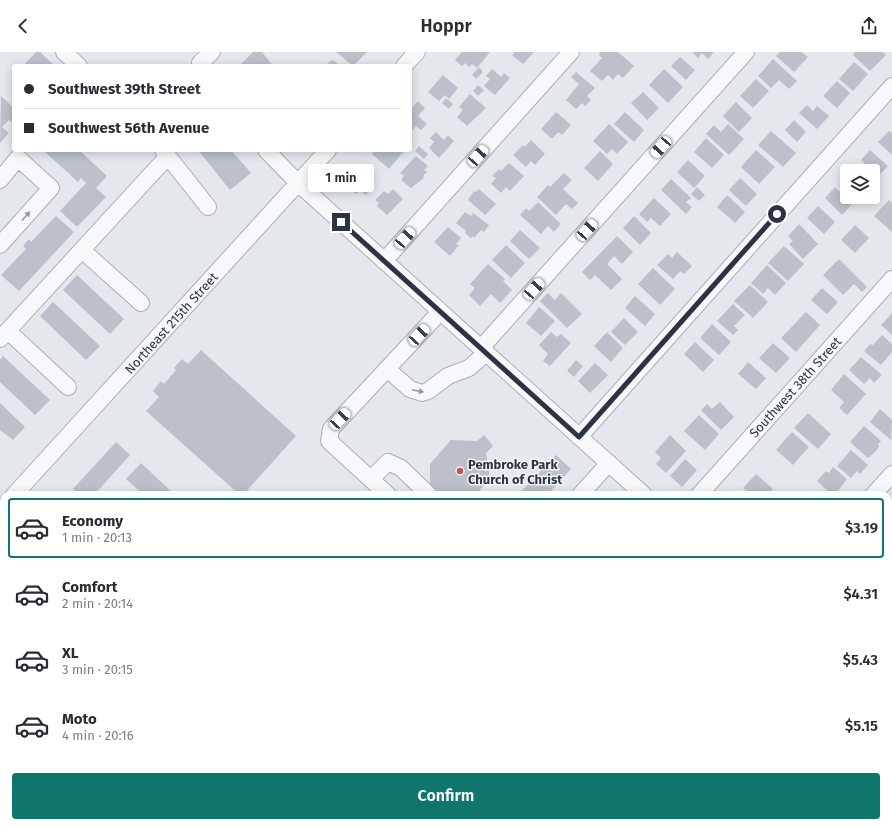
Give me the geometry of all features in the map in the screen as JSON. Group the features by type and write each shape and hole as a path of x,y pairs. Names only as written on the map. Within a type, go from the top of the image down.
{"street":[{"path":"64,52 77,64"},
{"path":"198,60 212,52"},
{"path":"406,64 417,52"},
{"path":"384,261 571,52"},
{"path":"387,369 413,391 425,392 448,376 469,368 483,350 746,52"},
{"path":"579,437 892,86"},
{"path":"268,152 298,183 640,491"},
{"name":"Northeast 215th Street","path":"23,491 326,152"},
{"path":"68,387 4,335 82,250 166,153 208,207"},
{"path":"0,180 18,158 51,188 0,245"},
{"path":"82,250 141,303"},
{"name":"Southwest 38th Street","path":"703,491 892,279"},
{"path":"384,491 329,441 331,430 440,312"},
{"path":"371,479 388,462 401,468 425,491"},
{"path":"584,491 608,463"},
{"path":"877,491 892,474"}],"building":[{"path":"36,52 40,52 53,64 25,64"},
{"path":"253,52 262,52 271,64 241,64"},
{"path":"336,52 367,52 355,64 351,64"},
{"path":"462,52 490,52 477,68 472,64 469,67 465,63 462,66 455,60"},
{"path":"515,52 534,52 523,64 512,55"},
{"path":"601,52 618,52 634,66 623,78 618,74 613,80 608,75 602,81 590,71 602,58 599,55"},
{"path":"692,52 714,52 708,59 702,53 698,58"},
{"path":"780,52 802,52 808,57 794,72 776,56"},
{"path":"855,52 883,52 886,55 870,71 853,55"},
{"path":"680,57 695,70 686,80 671,66"},
{"path":"773,59 797,81 789,89 779,80 771,88 758,76"},
{"path":"331,60 338,64 328,64"},
{"path":"854,62 868,74 853,91 839,79"},
{"path":"479,67 483,72 476,79 472,75"},
{"path":"492,69 501,77 504,73 510,78 495,95 484,86 490,79 486,76"},
{"path":"664,69 683,87 668,103 649,85"},
{"path":"576,72 595,88 587,96 591,100 585,106 582,103 576,109 566,100 579,84 571,77"},
{"path":"443,75 458,88 449,99 445,95 439,101 428,92"},
{"path":"756,79 769,91 753,108 740,96"},
{"path":"837,81 850,93 837,108 823,96"},
{"path":"478,85 484,90 478,96 473,91"},
{"path":"643,92 659,108 647,120 631,103"},
{"path":"470,94 486,108 467,126 457,117 463,110 459,107"},
{"path":"1,96 12,106 12,123 9,120 2,127 9,133 0,143"},
{"path":"446,98 453,104 449,109 442,103"},
{"path":"418,101 425,108 418,116 427,124 421,130 416,126 412,131 412,108"},
{"path":"736,102 752,118 739,132 723,116"},
{"path":"807,105 813,111 817,106 829,116 817,129 799,113"},
{"path":"556,112 571,125 562,135 558,132 552,139 541,129"},
{"path":"625,112 644,130 634,142 614,124"},
{"path":"794,120 806,132 797,142 785,130"},
{"path":"609,124 628,142 617,154 612,149 607,154 593,141"},
{"path":"728,124 744,139 729,155 706,134 714,125 721,132"},
{"path":"771,131 796,153 783,167 758,145"},
{"path":"889,131 892,133 892,155 878,142"},
{"path":"436,132 444,140 448,135 454,141 439,158 429,148 434,142 430,138"},
{"path":"706,138 724,155 712,168 694,152"},
{"path":"531,140 545,154 535,165 531,161 526,167 513,155 523,145 525,147"},
{"path":"419,146 428,154 424,159 415,151"},
{"path":"756,150 775,167 759,184 741,167"},
{"path":"870,150 888,166 880,174 880,164 865,164 861,160"},
{"path":"600,151 613,164 598,181 584,168"},
{"path":"45,152 81,152 107,176 96,188 106,197 77,227 60,211 86,183 81,178 78,182"},
{"path":"200,152 233,152 251,173 230,190"},
{"path":"374,152 403,152 389,169 372,154"},
{"path":"416,156 428,166 424,170 427,172 423,176 424,178 411,188 401,180 404,176 400,173"},
{"path":"688,160 705,176 694,188 677,172"},
{"path":"509,163 524,176 510,191 506,187 501,193 491,184 496,178 492,176 499,169 501,171"},
{"path":"364,164 375,174 371,178 374,182 367,189 369,191 366,195 360,190 356,194 344,184"},
{"path":"564,173 572,180 563,189 578,203 572,209 566,204 556,215 537,197 548,185 550,187"},
{"path":"740,178 757,194 746,206 729,190"},
{"path":"671,179 691,198 686,202 692,207 686,214 661,190"},
{"path":"697,187 705,195 699,201 691,194"},
{"path":"835,187 840,192 840,204 852,204 842,215 825,198"},
{"path":"393,189 403,199 387,215 377,206 379,203 375,200 384,191 388,194"},
{"path":"479,189 496,204 485,215 468,200 474,191 476,192"},
{"path":"727,195 745,212 735,223 717,207"},
{"path":"654,198 671,214 660,226 651,218 647,222 639,214"},
{"path":"889,200 892,203 892,232 874,216"},
{"path":"538,202 561,224 554,232 548,226 541,234 520,215 526,208 529,211"},
{"path":"818,206 835,222 824,234 807,218"},
{"path":"465,212 471,216 473,213 489,225 484,232 481,230 474,238 473,236 471,238 465,233 466,231 456,223"},
{"path":"56,216 74,232 19,291 1,275 26,249 23,246 29,239 31,242"},
{"path":"634,216 651,233 640,245 623,228"},
{"path":"799,224 818,244 803,259 789,244 793,241 788,236"},
{"path":"855,225 869,238 855,253 841,240"},
{"path":"448,227 461,238 456,244 459,245 450,256 434,242"},
{"path":"520,230 540,248 529,259 510,241"},
{"path":"617,236 633,252 622,264 614,256 607,264 622,279 611,290 595,275 590,280 582,272"},
{"path":"506,245 525,263 511,278 492,260"},
{"path":"784,246 804,264 788,281 768,263"},
{"path":"677,252 692,266 684,274 680,271 673,279 657,265 668,254 672,258"},
{"path":"839,259 867,287 862,292 854,284 843,295 823,275"},
{"path":"488,264 505,279 503,281 512,290 500,303 491,294 480,306 469,295 475,288 470,284"},
{"path":"767,265 786,283 775,295 768,288 763,294 751,283"},
{"path":"653,268 675,289 660,305 638,284"},
{"path":"77,275 124,319 110,334 63,290"},
{"path":"750,285 768,302 753,318 734,301"},
{"path":"822,288 838,302 827,314 811,300"},
{"path":"548,293 555,300 561,293 582,314 567,328 540,301"},
{"path":"635,296 655,314 645,326 625,308"},
{"path":"53,302 100,346 86,360 40,316"},
{"path":"733,304 745,315 734,326 738,330 733,335 717,321"},
{"path":"539,307 555,321 541,336 526,323"},
{"path":"806,312 820,325 796,352 781,338"},
{"path":"892,313 892,335 881,325"},
{"path":"624,318 638,332 625,345 611,332"},
{"path":"712,324 731,342 719,355 700,338"},
{"path":"551,332 557,337 561,334 571,343 550,366 543,361 548,354 539,345"},
{"path":"607,332 623,348 611,362 594,346"},
{"path":"882,335 892,344 892,352 881,365 864,351 870,344 873,345"},
{"path":"695,342 714,360 703,372 684,354"},
{"path":"773,343 790,358 776,373 759,358"},
{"path":"201,350 296,436 247,491 236,491 146,411 159,397 153,391 161,381 164,384 176,370 174,368 182,359 188,364"},
{"path":"3,356 50,400 35,415 0,382 0,360"},
{"path":"861,357 882,375 874,383 870,378 864,384 849,370"},
{"path":"576,360 583,366 574,377 567,371"},
{"path":"748,362 766,378 756,389 738,374"},
{"path":"595,363 608,375 590,393 578,381"},
{"path":"844,374 866,394 847,415 839,408 844,402 831,390"},
{"path":"720,402 734,417 721,430 701,410 707,404 712,409"},
{"path":"0,403 25,427 13,440 0,430"},
{"path":"880,409 892,420 891,440 870,422"},
{"path":"808,413 831,434 818,449 794,428"},
{"path":"699,415 719,434 705,450 684,431"},
{"path":"864,426 881,441 878,444 879,446 876,451 868,458 850,442"},
{"path":"792,432 809,447 793,465 776,450"},
{"name":"Pembroke Park Church of Christ","path":"484,435 493,446 486,453 490,478 479,491 430,490 430,464 451,440 477,441"},
{"path":"670,435 686,451 666,473 656,464 661,458 655,452"},
{"path":"116,442 130,455 98,491 75,491 73,489"},
{"path":"851,450 868,465 860,474 857,471 851,478 837,466"},
{"path":"556,455 571,469 551,491 522,491"},
{"path":"685,459 697,470 682,487 670,476"},
{"path":"141,463 171,491 140,491 126,479"},
{"path":"833,467 847,479 838,491 828,491 817,481 826,471 829,473"},
{"path":"756,474 773,489 771,491 747,491 743,488"}],"place":[{"name":"Pembroke Park Church of Christ","path":"460,471"}],"route":[{"path":"341,222 579,437 777,214"}]}
